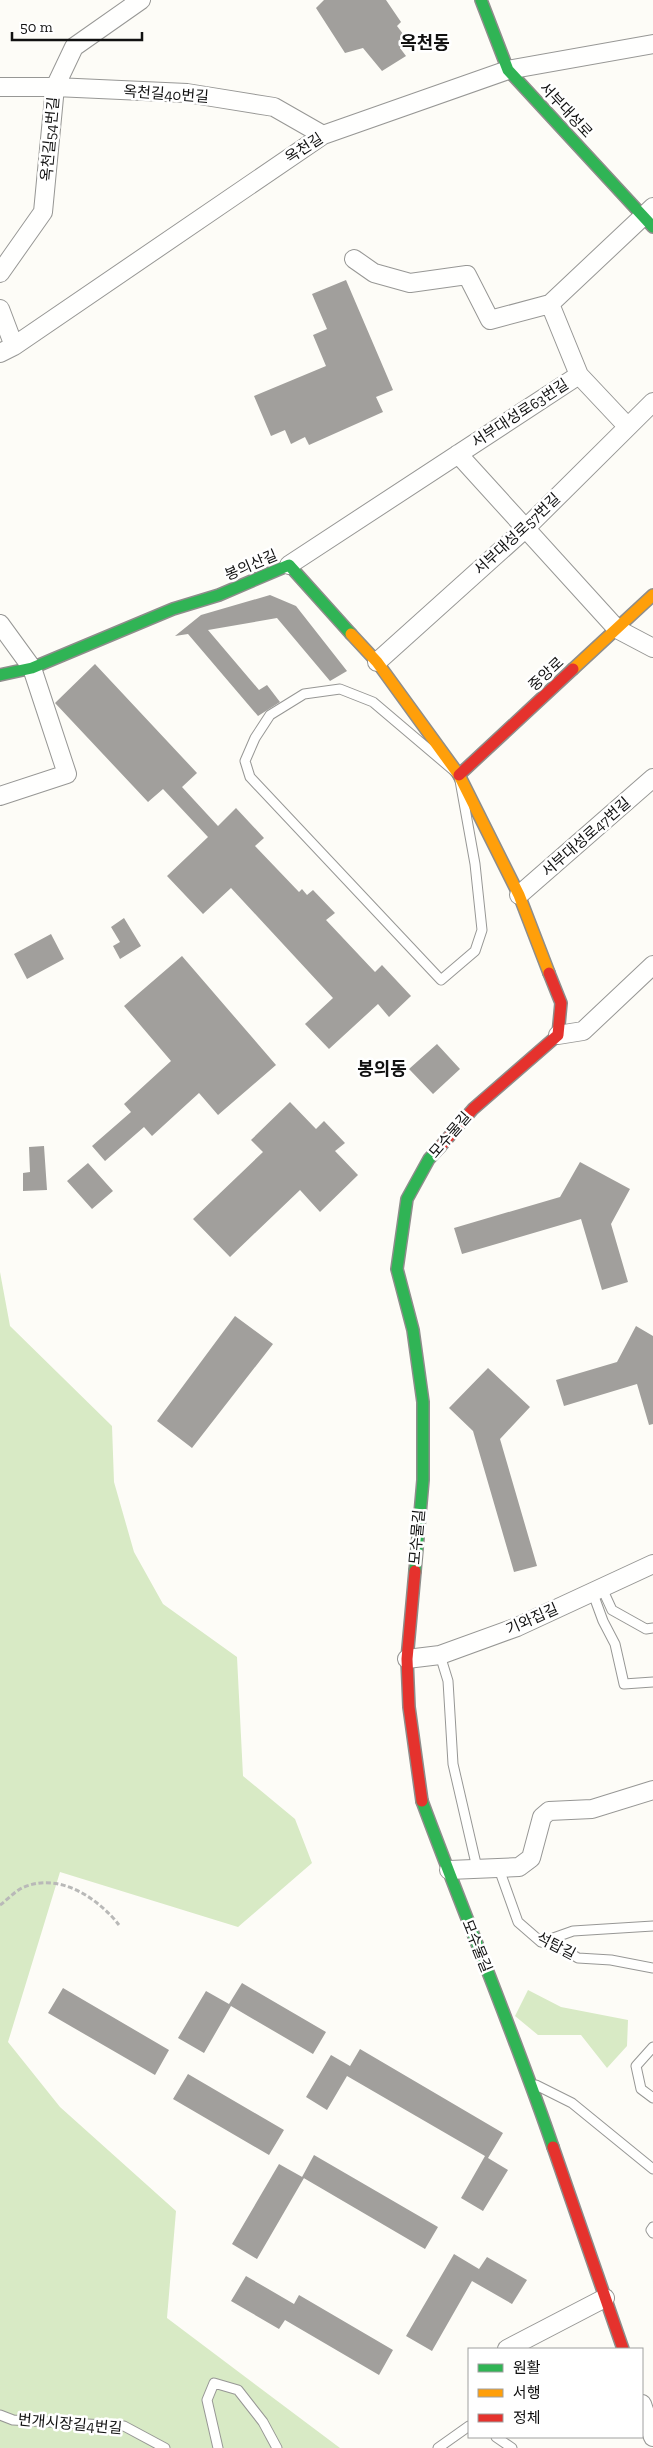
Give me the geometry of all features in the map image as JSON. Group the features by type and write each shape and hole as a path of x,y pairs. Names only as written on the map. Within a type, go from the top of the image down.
{"street":[{"name":"옥천길54번길","path":"0,273 43,212 54,87 74,47 141,0"},
{"name":"서부대성로","path":"481,0 508,70 650,216"},
{"name":"옥천길","path":"7,349 323,134 508,70 653,44"},
{"name":"옥천길40번길","path":"0,88 54,87 187,93 274,107 323,134"},
{"path":"354,259 374,273 410,283 467,275 490,320 550,304 650,216"},
{"name":"서부대성로63번길","path":"289,565 579,375 550,304"},
{"path":"0,309 7,349"},
{"path":"579,375 627,426"},
{"name":"서부대성로57번길","path":"377,662 526,528 653,402"},
{"path":"458,454 617,629 653,648"},
{"name":"봉의산길","path":"0,675 32,668 173,609 219,595 289,565 377,662 459,775"},
{"name":"중앙로","path":"459,775 653,595"},
{"path":"0,624 32,668 67,774 0,796"},
{"path":"459,775 519,895 561,1003 558,1035 583,1030 653,965"},
{"name":"서부대성로47번길","path":"519,895 653,778"},
{"name":"모수물길","path":"558,1035 473,1109 428,1159 407,1199 397,1269 413,1330 423,1412 423,1480 406,1658 408,1707 420,1795 449,1870 462,1910 531,2082 623,2348"},
{"name":"기와집길","path":"406,1658 440,1655 517,1627 596,1588 653,1564"},
{"path":"449,1870 519,1867 531,1858 542,1817 549,1811 592,1809 653,1790"},
{"path":"509,2348 605,2298"},
{"path":"643,2407 653,2437"}],"lane":[{"path":"340,689 373,702 459,775 474,864 482,930 475,951 441,980 250,777 245,761 255,738 270,715 304,694 340,689"},
{"path":"596,1588 612,1610 646,1629 653,1628"},
{"path":"596,1588 603,1621 615,1644 624,1684 653,1682"},
{"path":"440,1655 448,1681 453,1764 477,1868"},
{"name":"석탑길","path":"499,1869 518,1922 542,1942 566,1950 578,1958 611,1960 653,1968"},
{"path":"542,1942 573,1931 653,1926"},
{"path":"653,2047 636,2066 641,2089 653,2098"},
{"path":"531,2082 572,2103 653,2169"},
{"path":"653,2228 651,2230 653,2233"},
{"path":"218,2448 207,2400 214,2383 238,2390 263,2422 277,2448"},
{"name":"번개시장길4번길","path":"0,2415 13,2420 124,2426 165,2448"},
{"path":"438,2448 468,2427"},
{"path":"497,2438 512,2448"}],"path":[{"path":"0,1905 22,1888 46,1883 62,1886 90,1896 106,1909 119,1926"}],"green space":[{"path":"0,1272 10,1326 112,1426 114,1482 134,1552 163,1604 237,1657 243,1776 295,1819 312,1863 238,1927 60,1872 8,2042 60,2107 176,2211 167,2318 340,2448 0,2448"},
{"path":"528,1990 561,2007 628,2020 627,2046 607,2068 581,2035 538,2035 515,2016"}],"building":[{"path":"324,0 386,0 401,22 397,26 409,42 400,48 406,56 382,71 363,48 345,53 316,8"},
{"path":"346,280 393,390 376,397 383,412 309,445 305,437 291,444 285,430 271,436 254,396 326,366 313,335 327,329 312,294"},
{"path":"270,595 296,606 347,671 330,681 277,618 208,630 259,690 267,685 280,702 258,716 188,634 175,636 201,615"},
{"path":"95,664 197,773 182,787 218,826 236,808 264,838 255,846 299,892 302,889 307,895 313,890 335,913 326,920 375,972 382,965 411,996 389,1017 378,1004 329,1049 305,1024 333,998 231,888 203,914 167,876 208,837 163,789 148,802 55,703"},
{"path":"124,918 141,946 120,959 113,946 120,942 111,927"},
{"path":"51,934 64,959 27,979 14,954"},
{"path":"182,956 276,1065 218,1115 199,1093 152,1136 144,1127 105,1161 92,1146 131,1112 124,1104 171,1061 124,1006"},
{"path":"437,1044 460,1069 433,1094 409,1069"},
{"path":"290,1102 316,1129 324,1121 345,1143 335,1151 358,1175 320,1212 300,1190 230,1257 193,1219 263,1152 251,1140"},
{"path":"44,1146 47,1190 23,1191 23,1173 30,1172 29,1147"},
{"path":"580,1162 630,1189 611,1224 628,1282 602,1290 581,1219 462,1254 454,1228 560,1197"},
{"path":"88,1163 113,1191 92,1209 67,1181"},
{"path":"235,1316 273,1344 192,1448 157,1421"},
{"path":"636,1326 653,1336 653,1424 649,1425 637,1384 564,1406 556,1380 617,1362"},
{"path":"488,1368 530,1407 500,1439 537,1566 514,1572 473,1431 449,1408"},
{"path":"242,1983 326,2032 313,2054 231,2006 204,2053 178,2038 206,1991 229,2004"},
{"path":"63,1988 169,2050 155,2075 48,2013"},
{"path":"360,2049 503,2133 488,2158 508,2170 483,2211 461,2198 485,2156 347,2076 327,2110 306,2097 331,2055 350,2066"},
{"path":"188,2074 284,2130 269,2155 173,2099"},
{"path":"314,2155 438,2227 425,2249 302,2177"},
{"path":"279,2164 304,2178 257,2259 232,2244"},
{"path":"454,2254 479,2269 487,2257 527,2280 512,2304 472,2281 432,2351 406,2336"},
{"path":"246,2276 294,2304 299,2295 393,2350 379,2375 285,2320 279,2329 231,2301"}],"traffic: fast":[{"path":"481,0 508,70 653,227"},
{"path":"0,675 32,668 173,609 219,595 289,565 351,634"},
{"path":"415,1571 423,1480 423,1402 413,1330 397,1269 407,1199 429,1159 440,1147"},
{"path":"422,1801 522,2060 553,2147"}],"traffic: slow":[{"path":"573,669 653,595"},
{"path":"351,634 377,662 459,775 519,895 549,973"}],"traffic: jam":[{"path":"459,775 573,669"},
{"path":"440,1147 473,1109 558,1035 561,1003 549,973"},
{"path":"415,1571 407,1659 409,1707 422,1801"},
{"path":"553,2147 623,2348"}],"district":[{"name":"옥천동","path":"425,43"},
{"name":"봉의동","path":"382,1069"}]}
